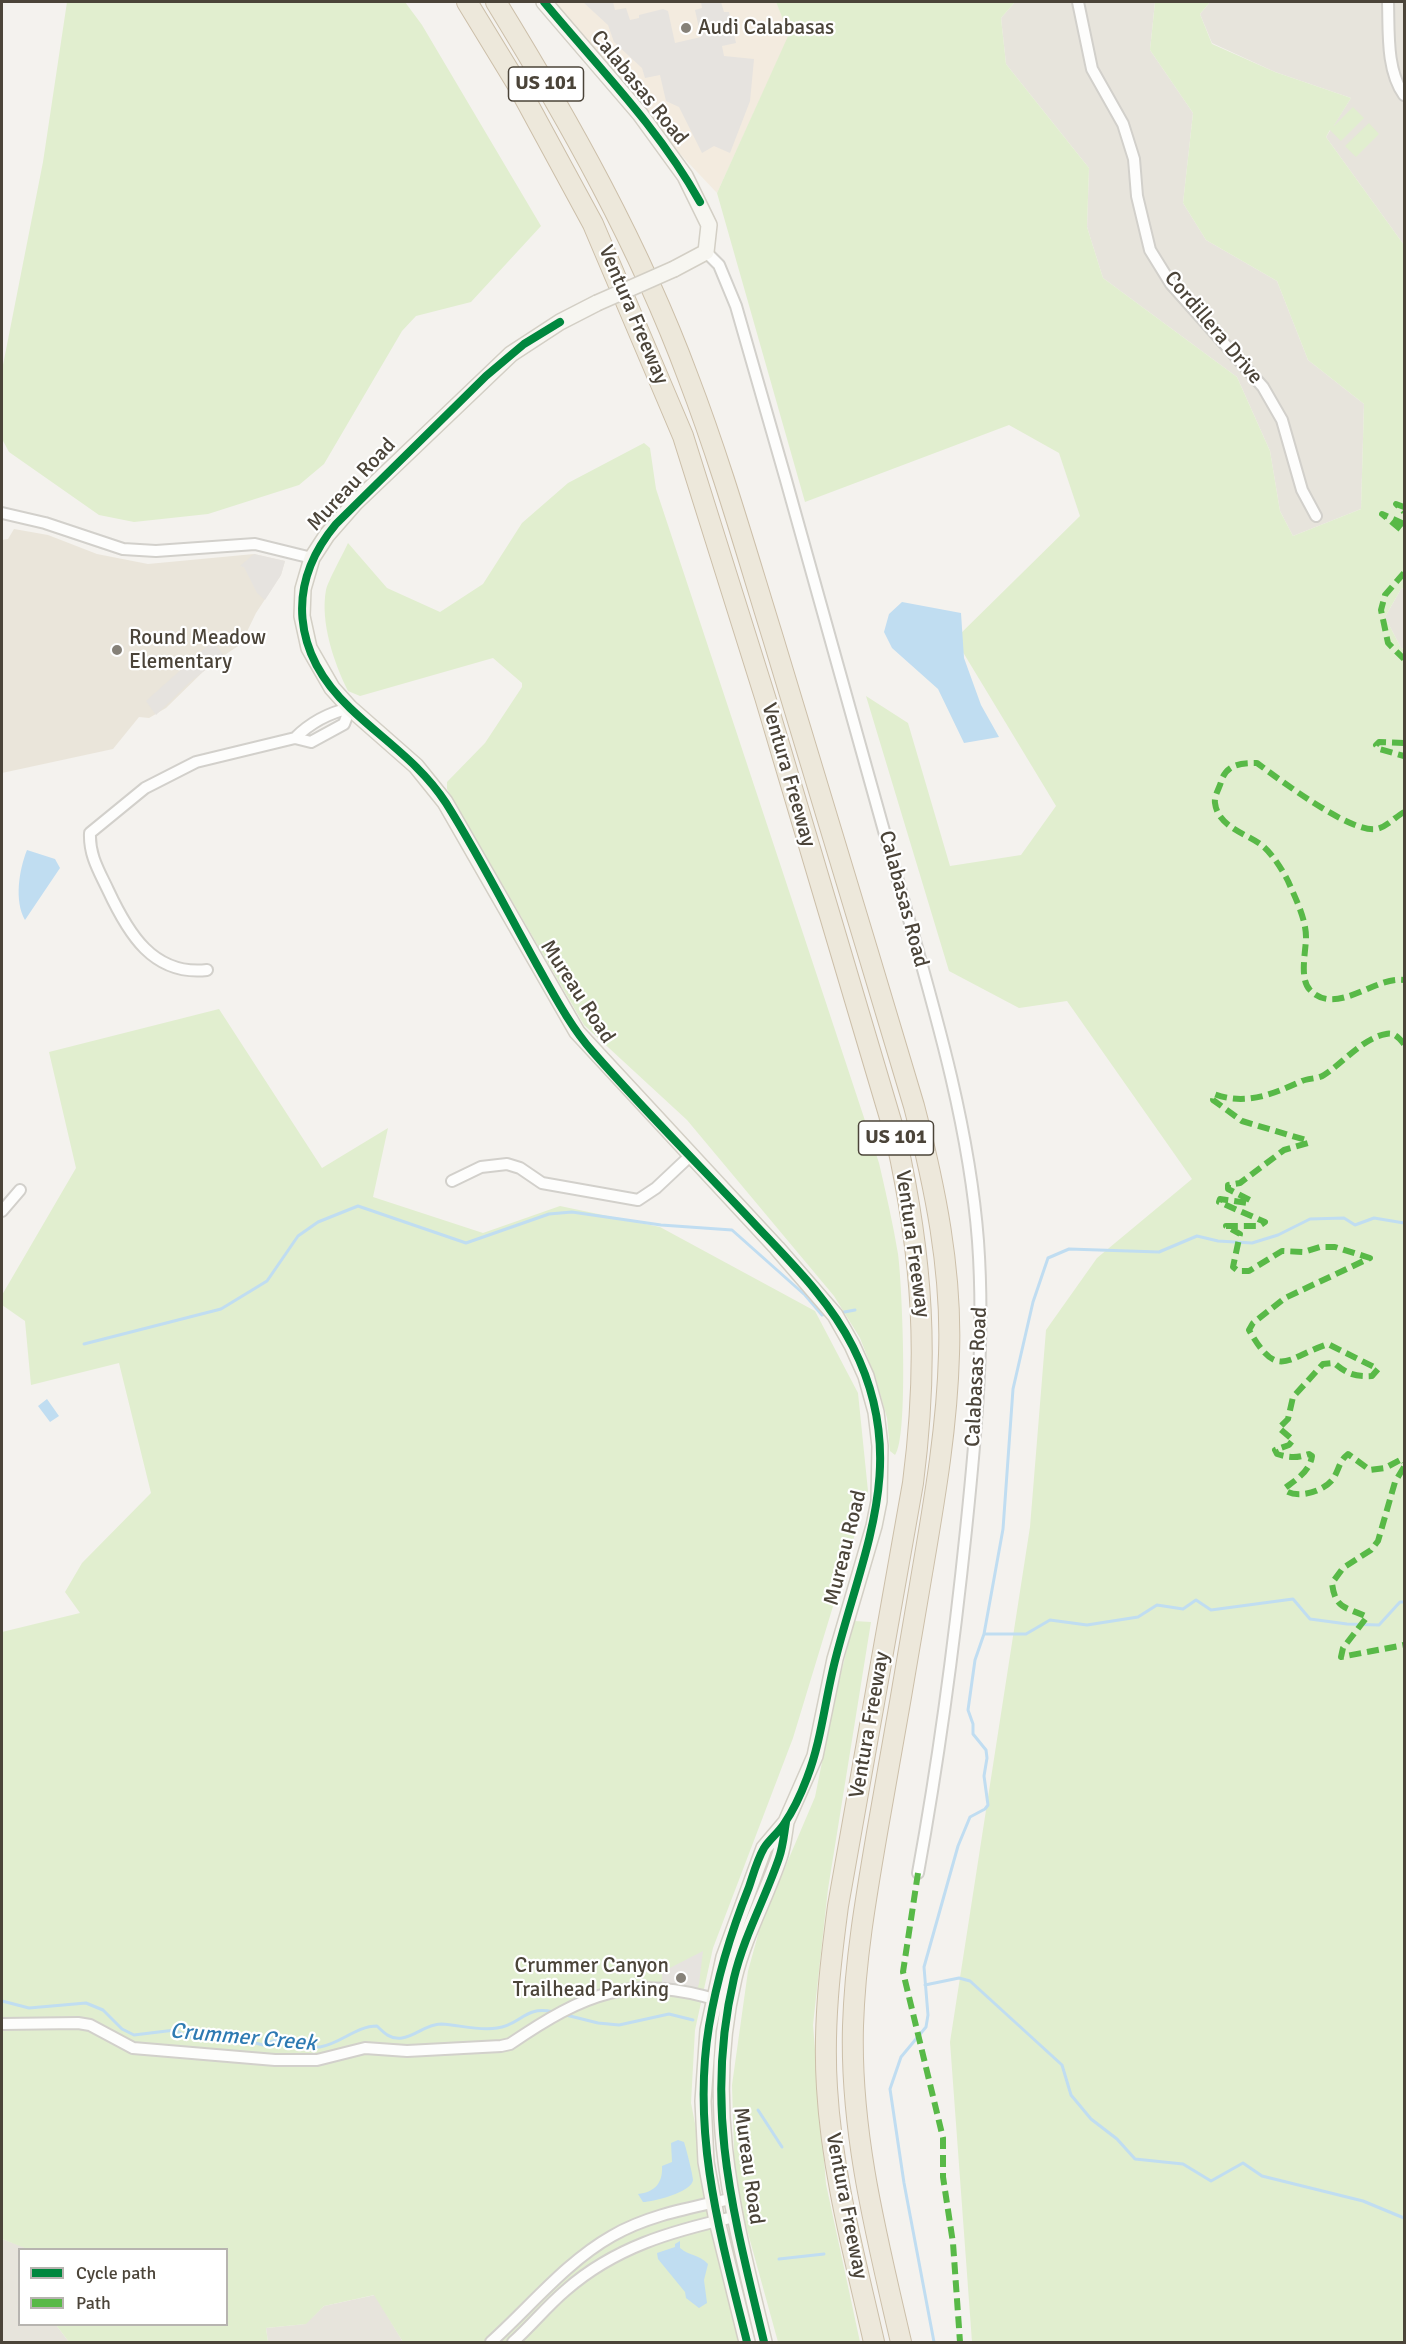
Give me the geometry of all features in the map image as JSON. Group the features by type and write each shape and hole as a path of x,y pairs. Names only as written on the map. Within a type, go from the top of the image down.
{"highway":[{"name":"Ventura Freeway","path":"466,2 517,84 593,224 683,436 762,686 896,1138 910,1200 919,1265 923,1324 920,1426 913,1483 838,1906 829,1973 827,2025 826,2086 832,2147 874,2343"},
{"name":"Ventura Freeway","path":"496,2 539,72 607,197 654,296 688,376 729,493 914,1106 931,1171 941,1230 948,1298 950,1352 940,1466 863,1915 853,2026 853,2082 860,2145 870,2207 901,2343"}],"main road":[{"name":"Calabasas Road","path":"544,2 640,114 685,176 709,225 706,252"},
{"name":"Mureau Road","path":"706,252 674,269 597,303 531,339 486,376 355,503 327,535 312,558 303,589 304,631 317,666 350,708 393,742 438,792 577,1032 777,1248 835,1315 866,1376 876,1412 881,1473 874,1526 835,1659 814,1756 786,1822 780,1857 745,1942 724,2032 720,2103 722,2140 730,2199 764,2343"},
{"name":"Mureau Road","path":"747,2343 717,2221 706,2162 703,2101 705,2058 714,1998 736,1920 764,1848 786,1822"}],"street":[{"name":"Cordillera Drive","path":"1078,2 1092,69 1123,124 1134,159 1137,196 1150,250 1171,284 1263,387 1282,420 1302,490 1316,516"},
{"path":"1388,2 1390,52 1397,86 1404,95"},
{"name":"Calabasas Road","path":"706,252 719,265 736,306 817,585 948,1070 966,1158 977,1234 981,1315 975,1447 941,1745 918,1873"},
{"path":"2,513 45,523 123,549 156,551 255,544 312,558"},
{"path":"295,738 308,725 334,711 350,708"},
{"path":"207,970 190,972 164,962 140,947 122,920 90,851 90,834 145,788 196,762 295,738 311,742 344,724 350,708"},
{"path":"452,1180 481,1167 507,1164 520,1168 543,1183 638,1200 656,1188 690,1156"},
{"path":"2,1211 21,1190"},
{"path":"2,2024 78,2023 90,2025 133,2048 275,2060 317,2060 365,2048 407,2051 510,2044 559,2011 580,2001 624,1989 649,1986 672,1988 729,2003"},
{"path":"491,2343 583,2255 613,2235 661,2215 730,2199"},
{"path":"513,2343 565,2291 622,2252 661,2235 734,2217"}],"shaded area":[{"path":"536,2 776,2 790,34 717,193"},
{"path":"583,2 613,2 615,10 626,8 630,20 639,18 639,15 663,9 668,11 675,43 701,37 695,10 702,8 701,2 721,2 724,12 729,12 736,43 722,46 724,56 754,59 750,101 730,153 714,146 702,153 679,107 666,101 660,75 645,78 642,68 614,42 608,25"},
{"path":"1015,2 1155,2 1150,50 1193,113 1183,203 1206,240 1277,281 1308,360 1364,404 1361,509 1293,536 1280,511 1270,451 1237,377 1103,278 1087,227 1089,168 1006,64 1001,18"},
{"path":"1210,2 1404,2 1404,245 1326,137 1351,98 1275,72 1212,43 1200,14"},
{"name":"Round Meadow Elementary","path":"14,529 48,535 97,554 148,564 254,554 285,561 281,575 256,613 241,644 210,665 166,708 149,718 139,717 113,749 2,773 2,540 8,539"},
{"path":"254,554 285,561 281,575 265,600 257,593 244,567 240,566"},
{"path":"1404,588 1404,649 1401,648 1385,617 1401,589"},
{"path":"213,641 224,656 191,681 156,715 146,701"},
{"name":"Crummer Canyon Trailhead Parking","path":"703,1951 699,1984 695,1993 662,1988 662,1972"},
{"path":"2,2239 27,2248 18,2248 18,2326 57,2326 69,2342 2,2342"},
{"path":"375,2295 403,2342 268,2342 266,2328 305,2324 324,2306"}],"green space":[{"path":"67,2 405,2 422,25 541,226 471,302 416,316 402,331 324,464 299,485 208,514 134,522 99,515 9,452 2,439 2,370 43,162"},
{"path":"776,2 1015,2 1001,18 1006,64 1089,168 1087,227 1103,278 1237,377 1270,451 1280,511 1293,536 1361,509 1364,404 1308,360 1277,281 1206,240 1183,203 1193,113 1150,50 1155,2 1210,2 1200,14 1212,44 1275,72 1351,98 1333,127 1353,107 1364,118 1341,141 1330,130 1326,137 1404,245 1404,588 1401,589 1385,617 1401,648 1404,649 1404,2342 972,2342 950,2042 1030,1527 1046,1330 1097,1258 1192,1179 1067,1001 1019,1008 949,971 866,696 908,723 950,866 1021,855 1056,806 955,639 1080,516 1059,453 1009,425 805,502 717,193 789,34"},
{"path":"1369,123 1379,134 1356,157 1345,146"},
{"path":"644,443 650,448 656,489 879,1163 898,1254 901,1295 902,1420 895,1455 890,1451 887,1418 876,1379 860,1338 834,1296 687,1120 584,1025 447,789 447,782 485,743 522,687 522,683 493,658 360,696 348,691 330,642 325,615 326,590 348,543 387,588 440,612 483,584 522,523 568,483"},
{"path":"219,1009 322,1168 388,1128 373,1197 483,1233 560,1206 660,1227 815,1311 858,1393 868,1491 793,1738 713,1948 695,2030 691,2103 738,2342 403,2342 374,2295 324,2306 306,2324 266,2328 268,2342 69,2342 57,2326 228,2326 228,2248 25,2248 2,2239 2,1632 80,1613 65,1592 82,1563 151,1493 119,1363 31,1385 25,1321 2,1305 2,1295 76,1168 49,1052"},
{"path":"854,1621 871,1622 828,1889 813,2025 826,2184 860,2342 778,2342 735,2186 732,2085 748,1971 761,1924 815,1797 835,1697"}],"water":[{"path":"902,602 961,613 964,658 981,705 999,737 964,743 938,689 892,648 884,632 889,614"},
{"path":"27,850 55,859 60,868 25,920 20,904 19,885"},
{"path":"47,1399 59,1416 50,1422 38,1406"},
{"path":"678,2140 684,2142 685,2145 693,2177 691,2184 671,2196 643,2202 638,2194 657,2186 662,2166 672,2162 671,2143"},
{"path":"680,2241 680,2248 708,2264 704,2280 707,2303 699,2308 686,2298 685,2292 658,2259 657,2253 675,2247 675,2244"}],"waterway":[{"path":"84,1344 221,1309 267,1281 298,1236 318,1222 358,1206 466,1243 549,1214 572,1212 661,1225 732,1230 805,1295 822,1315 826,1314"},
{"path":"934,2342 904,2183 890,2089 901,2057 926,2027 928,2015 924,1967 958,1846 970,1817 988,1805 984,1776 986,1750 973,1734 973,1724 968,1710 975,1660 984,1634 1003,1529 1013,1389 1033,1302 1048,1258 1069,1249 1159,1252 1197,1236 1218,1241 1252,1243 1278,1235 1310,1219 1344,1218 1355,1225 1374,1218 1404,1223"},
{"path":"839,1313 855,1310"},
{"path":"984,1634 1026,1634 1050,1620 1087,1625 1138,1617 1157,1605 1183,1609 1196,1600 1211,1610 1293,1599 1310,1619 1379,1625 1400,1602 1404,1602"},
{"path":"925,1985 959,1978 970,1981 1062,2065 1071,2095 1091,2119 1117,2139 1135,2159 1183,2164 1211,2181 1243,2163 1262,2176 1363,2201 1404,2218"},
{"name":"Crummer Creek","path":"2,2001 29,2008 86,2003 103,2010 122,2029 134,2035 175,2030 188,2037 228,2036 263,2045 278,2039 314,2047 327,2045 369,2027 377,2026 388,2035 398,2038 407,2037 441,2024 483,2029 497,2028 512,2023 529,2013 553,2012"},
{"name":"Crummer Creek","path":"566,2015 598,2023 619,2025 669,2014 693,2020"},
{"name":"Crummer Creek","path":"758,2110 782,2147"},
{"path":"779,2259 824,2254"}],"marked path":[{"path":"1404,507 1396,504 1404,512"},
{"path":"1404,524 1382,514 1404,532"},
{"path":"1404,573 1385,595 1381,610 1388,643 1404,659"},
{"path":"1404,743 1379,742 1376,745 1379,749 1404,756"},
{"path":"1404,812 1380,828 1364,828 1315,804 1257,763 1240,764 1226,771 1215,800 1217,812 1222,819 1235,830 1264,847 1278,863 1288,881 1304,923 1306,937 1304,972 1310,990 1320,997 1344,998 1393,980 1404,980"},
{"path":"1404,1044 1391,1034 1378,1036 1369,1040 1322,1076 1259,1097 1237,1099 1214,1094 1213,1100 1242,1121 1306,1140 1308,1143 1284,1150 1240,1183 1228,1185 1228,1189 1250,1200 1248,1203 1220,1199 1219,1202 1265,1222 1259,1226 1226,1226 1240,1234 1233,1267 1238,1271 1249,1271 1282,1251 1304,1252 1320,1247 1335,1247 1370,1258 1285,1298 1253,1323 1249,1330 1259,1346 1276,1361 1292,1359 1328,1344 1378,1369 1372,1376 1361,1376 1351,1374 1334,1363 1323,1364 1293,1397 1288,1419 1279,1428 1293,1440 1289,1445 1275,1450 1277,1454 1286,1456 1297,1457 1309,1454 1312,1456 1306,1470 1285,1488 1286,1491 1304,1494 1324,1487 1333,1479 1348,1454 1370,1470 1385,1468 1402,1459 1404,1462"},
{"path":"1404,1467 1395,1482 1378,1541 1371,1550 1343,1568 1332,1583 1339,1603 1367,1617 1343,1648 1341,1657 1404,1645"},
{"path":"918,1873 903,1972 943,2138 943,2177 953,2243 960,2342"}],"cycle path":[{"path":"544,2 666,148 700,202"},
{"path":"560,322 524,344 486,376 336,524 320,547 309,571 303,595 302,619 307,642 317,665 331,687 350,708 425,776 446,803 556,999 577,1032 631,1094 806,1279 843,1329 870,1388 878,1427 880,1466 869,1541 836,1657 812,1763 791,1814 768,1842 757,1862 725,1955 709,2026 704,2067 706,2146 719,2225 747,2342"},
{"path":"764,2342 733,2206 722,2118 721,2072 725,2026 734,1978 743,1947 779,1858 786,1822"}],"place":[{"name":"Audi Calabasas","path":"686,28"},
{"name":"Round Meadow Elementary","path":"117,650"},
{"name":"Crummer Canyon Trailhead Parking","path":"681,1978"}]}
